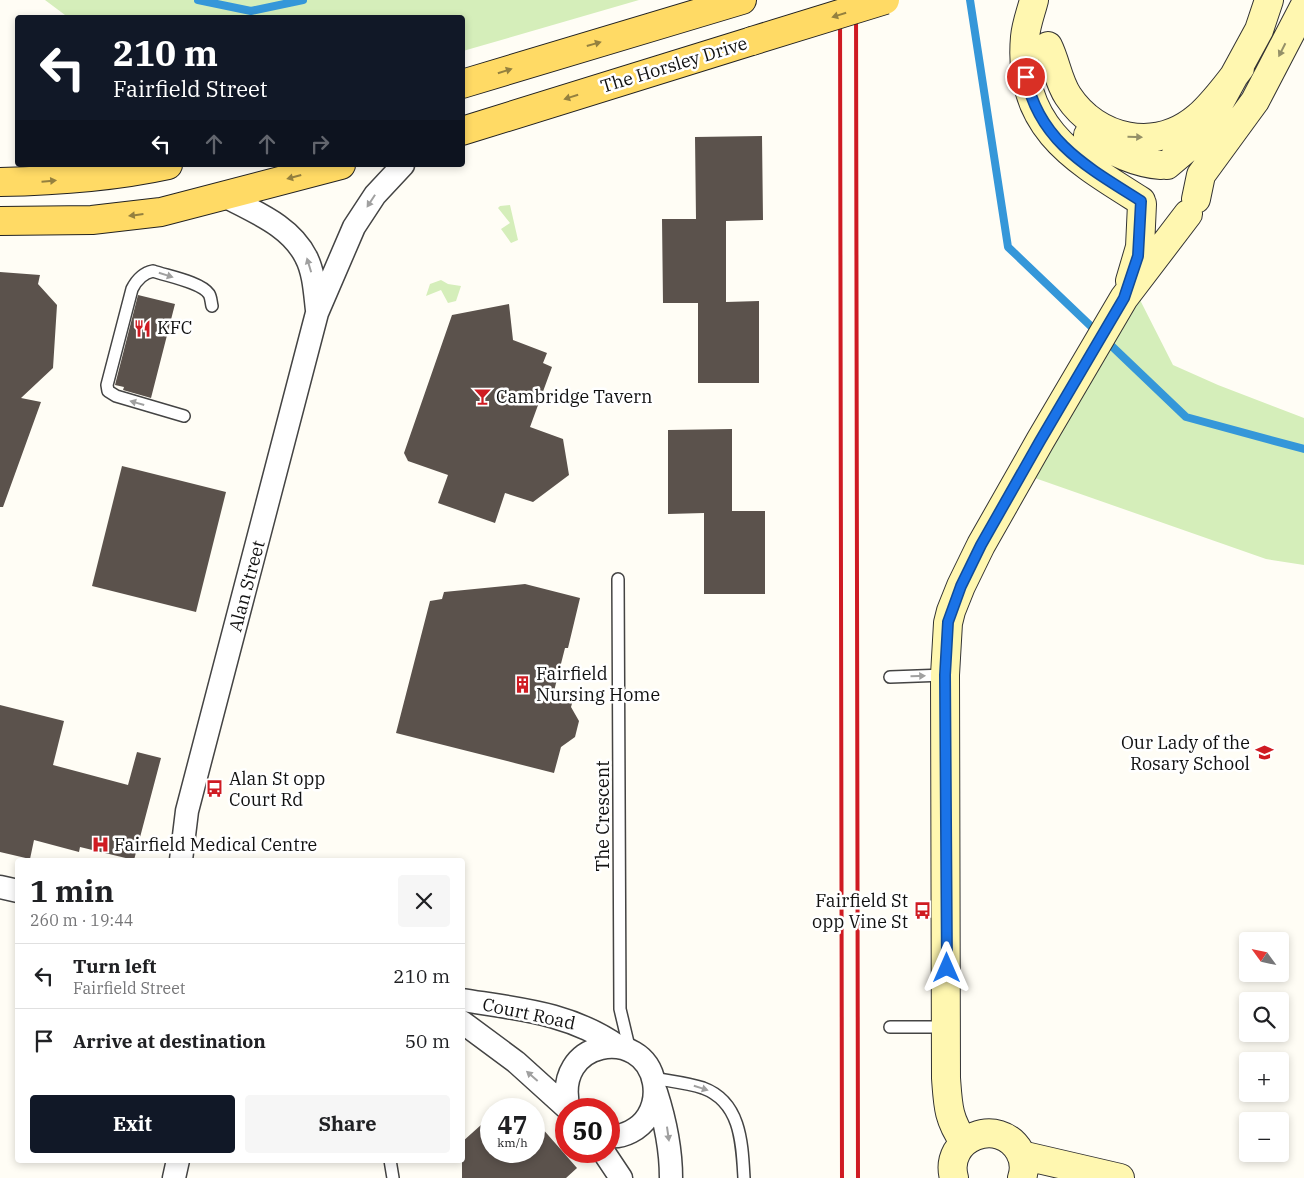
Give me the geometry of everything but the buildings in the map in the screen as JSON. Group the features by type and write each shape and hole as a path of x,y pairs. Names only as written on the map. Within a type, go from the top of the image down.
{"main road":[{"path":"465,83 742,0"},
{"name":"The Horsley Drive","path":"465,130 885,0"},
{"path":"1036,0 1048,46 1066,93 1078,109 1101,128 1109,132 1126,136 1160,135 1173,132 1190,123 1213,102 1240,68"},
{"path":"1036,0 1024,35 1025,65 1029,91 1038,113 1052,134 1068,151 1141,202 1149,215 1160,221 1172,222 1183,218 1192,206 1195,182 1188,173 1178,167 1138,161 1119,154 1079,128 1063,109 1056,96 1049,72 1048,46"},
{"path":"1124,298 1138,256 1140,189 1145,177 1194,143 1204,131 1240,68 1263,21 1269,0"},
{"path":"964,1142 955,1129 949,1115 946,1078 945,675 948,622 955,601 981,545 1040,441 1124,298 1192,206 1201,175 1255,101 1304,6"},
{"path":"0,182 41,181 125,174 158,167"},
{"path":"0,221 92,220 161,212 333,167"},
{"path":"954,1178 953,1163 957,1152 964,1142 974,1136 985,1133 1007,1138 1016,1145 1022,1167 1120,1178"}],"street":[{"name":"Alan Street","path":"180,858 187,811 317,313 354,227 375,195 401,167"},
{"name":"Alan Street","path":"224,196 278,225 294,238 307,258 313,282 317,313"},
{"path":"0,887 15,891"},
{"name":"Court Road","path":"465,1000 530,1010 557,1017 599,1033 640,1057 648,1067 654,1085"},
{"name":"Court Road","path":"465,1024 516,1062 556,1098"},
{"path":"566,1098 566,1082 571,1069 580,1058 591,1051 605,1047 624,1049"},
{"path":"620,1135 626,1134 638,1127 648,1117 653,1105 654,1085"},
{"path":"654,1085 666,1123 671,1160 671,1178"},
{"path":"174,1178 177,1163"},
{"path":"612,1163 621,1178"}],"lane":[{"path":"184,416 116,396 108,391 107,385 132,289 140,277 153,271 196,284 210,296 212,306"},
{"name":"The Crescent","path":"618,579 620,1009 624,1049"},
{"path":"890,676 945,675"},
{"path":"890,1027 947,1027"},
{"path":"654,1085 702,1088 722,1100 731,1110 737,1122 741,1139 744,1178"},
{"path":"390,1163 393,1178"}],"green space":[{"path":"45,0 639,0 465,50 465,15 65,15"},
{"path":"510,205 518,240 511,243 501,229 510,223 498,208"},
{"path":"441,280 448,284 461,286 456,301 448,303 441,290 426,296 430,284"},
{"path":"1137,294 1173,365 1218,385 1304,418 1304,565 1266,559 1032,477"}],"waterway":[{"path":"198,0 251,11 303,0"},
{"path":"970,0 1008,247 1186,417 1304,449"}],"railway":[{"path":"840,0 842,1178"},
{"path":"856,0 858,1178"}],"place":[{"name":"KFC","path":"143,328"},
{"name":"Cambridge Tavern","path":"482,397"},
{"name":"Fairfield Nursing Home","path":"522,684"},
{"name":"Our Lady of the Rosary School","path":"1264,753"},
{"name":"Alan St opp Court Rd","path":"215,789"},
{"name":"Fairfield Medical Centre","path":"100,845"},
{"name":"Fairfield St opp Vine St","path":"922,911"}],"route":[{"path":"947,968 945,675 948,622 961,586 981,545 1124,298 1140,247 1141,201 1100,175 1058,142 1045,125 1033,103 1026,77"}]}
